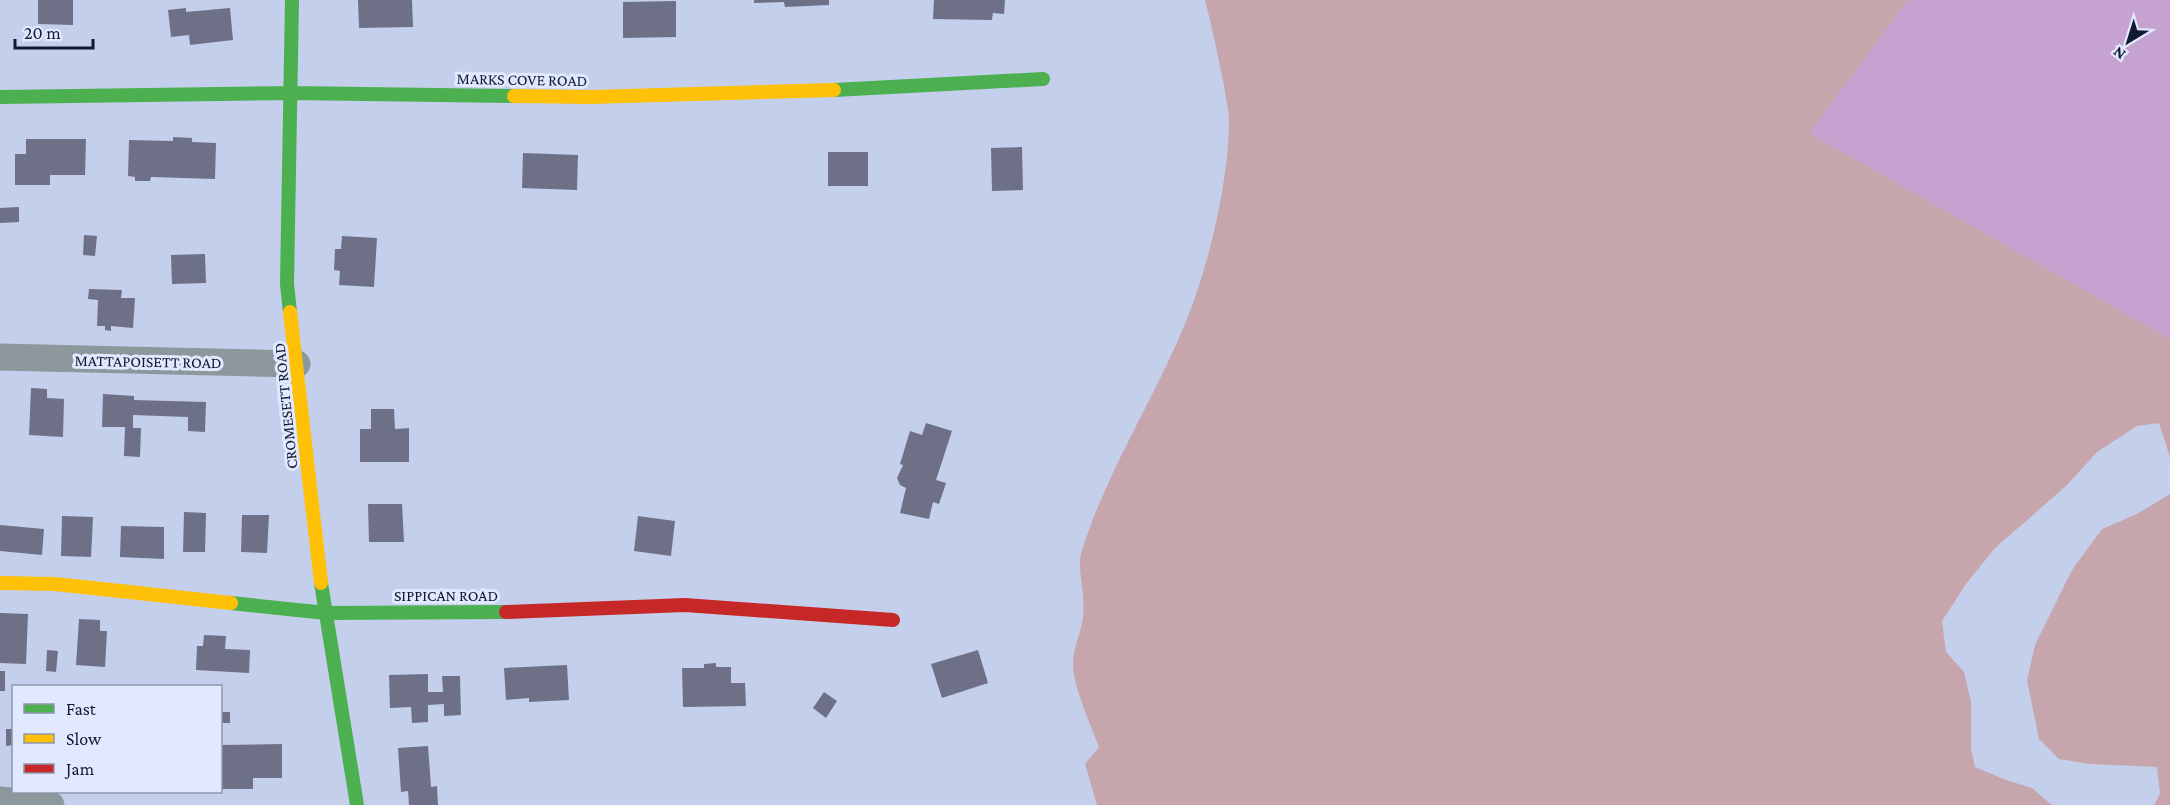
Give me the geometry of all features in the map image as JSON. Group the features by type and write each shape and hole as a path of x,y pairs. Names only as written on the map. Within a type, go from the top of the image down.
{"street":[{"name":"CROMESETT ROAD","path":"292,0 287,284 326,613 357,805"},
{"name":"MARKS COVE ROAD","path":"0,96 291,93 591,97 1043,80"},
{"name":"MATTAPOISETT ROAD","path":"0,357 297,364"},
{"name":"SIPPICAN ROAD","path":"0,583 55,584 326,613 495,612 685,605 893,620"},
{"path":"0,800 51,805"}],"shaded area":[{"path":"1205,0 1933,0 2170,287 2170,457 2159,423 2137,426 2097,452 2067,485 1995,548 1966,584 1942,621 1946,652 1964,672 1971,702 1971,749 1975,767 2032,788 2052,805 1097,805 1085,764 1099,747 1080,696 1073,666 1084,610 1080,560 1091,523 1117,464 1187,319 1203,274 1216,223 1225,172 1229,119 1223,80"},
{"path":"1908,0 2170,0 2170,339 1809,133"},
{"path":"2170,494 2170,805 2154,805 2160,794 2157,767 2090,764 2059,759 2039,739 2027,680 2035,645 2072,570 2102,529 2137,514"}],"building":[{"path":"38,0 73,0 73,25 38,24"},
{"path":"358,0 412,0 413,27 359,28"},
{"path":"754,0 829,0 829,5 785,7 784,2 754,3"},
{"path":"934,0 1005,0 1004,14 993,13 992,20 933,19"},
{"path":"676,1 676,37 623,38 623,2"},
{"path":"186,8 186,12 230,8 233,40 190,45 189,35 171,37 168,10"},
{"path":"173,137 192,138 192,142 216,143 215,179 151,177 150,181 135,181 135,177 128,176 129,140 173,141"},
{"path":"26,139 86,139 85,175 50,175 50,185 15,185 15,154 26,154"},
{"path":"1022,147 1023,190 992,191 991,148"},
{"path":"828,152 868,152 868,186 828,186"},
{"path":"523,153 578,155 577,190 522,188"},
{"path":"19,207 19,222 0,223 0,208"},
{"path":"84,235 97,236 95,256 83,255"},
{"path":"342,236 377,238 374,287 339,285 340,271 334,270 335,249 341,249"},
{"path":"205,254 206,283 172,284 171,255"},
{"path":"89,289 122,290 121,298 135,298 133,328 111,326 111,331 105,330 105,326 97,326 98,300 88,299"},
{"path":"31,388 47,389 47,398 64,399 63,437 29,435"},
{"path":"103,394 134,396 134,400 206,402 205,432 188,431 188,417 133,415 133,428 141,428 140,457 124,456 125,427 102,427"},
{"path":"371,409 394,409 395,429 409,428 409,462 360,462 360,429 371,429"},
{"path":"926,423 952,431 936,480 946,483 939,504 933,502 929,519 900,513 906,488 900,485 897,478 903,465 900,464 910,431 922,435"},
{"path":"368,504 402,504 404,542 369,542"},
{"path":"184,512 206,513 205,552 183,552"},
{"path":"242,515 269,515 267,553 241,552"},
{"path":"62,516 93,517 91,557 61,556"},
{"path":"638,516 675,521 671,556 634,551"},
{"path":"0,525 44,529 42,555 0,551"},
{"path":"121,526 164,527 164,559 120,557"},
{"path":"0,613 28,614 26,664 0,663"},
{"path":"79,619 100,620 100,631 107,631 105,667 76,665"},
{"path":"204,635 226,636 225,649 250,650 249,673 196,670 197,646 203,646"},
{"path":"47,650 58,651 56,672 46,671"},
{"path":"978,650 988,683 942,698 931,664"},
{"path":"716,663 716,667 731,667 731,683 745,683 746,706 683,707 682,668 704,668 704,664"},
{"path":"567,665 569,700 529,702 529,698 506,700 504,668"},
{"path":"0,671 5,671 5,691 0,691"},
{"path":"428,674 428,692 443,692 442,676 460,676 461,715 444,716 444,704 428,705 428,722 412,723 411,707 390,708 389,675"},
{"path":"824,692 837,701 826,718 813,708"},
{"path":"222,712 230,712 230,723 222,723"},
{"path":"6,729 12,729 12,745 6,746"},
{"path":"282,744 282,778 253,778 253,789 222,789 222,745"},
{"path":"428,746 431,787 437,786 438,805 409,805 408,791 401,792 398,748"}],"traffic: fast":[{"path":"290,312 287,284 292,0"},
{"path":"834,90 1043,79"},
{"path":"0,97 291,93 514,96"},
{"path":"321,583 357,805"},
{"path":"231,603 326,613 506,612"}],"traffic: slow":[{"path":"514,96 591,97 834,90"},
{"path":"290,312 321,583"},
{"path":"0,583 55,584 231,603"}],"traffic: jam":[{"path":"506,612 685,605 893,620"}]}
